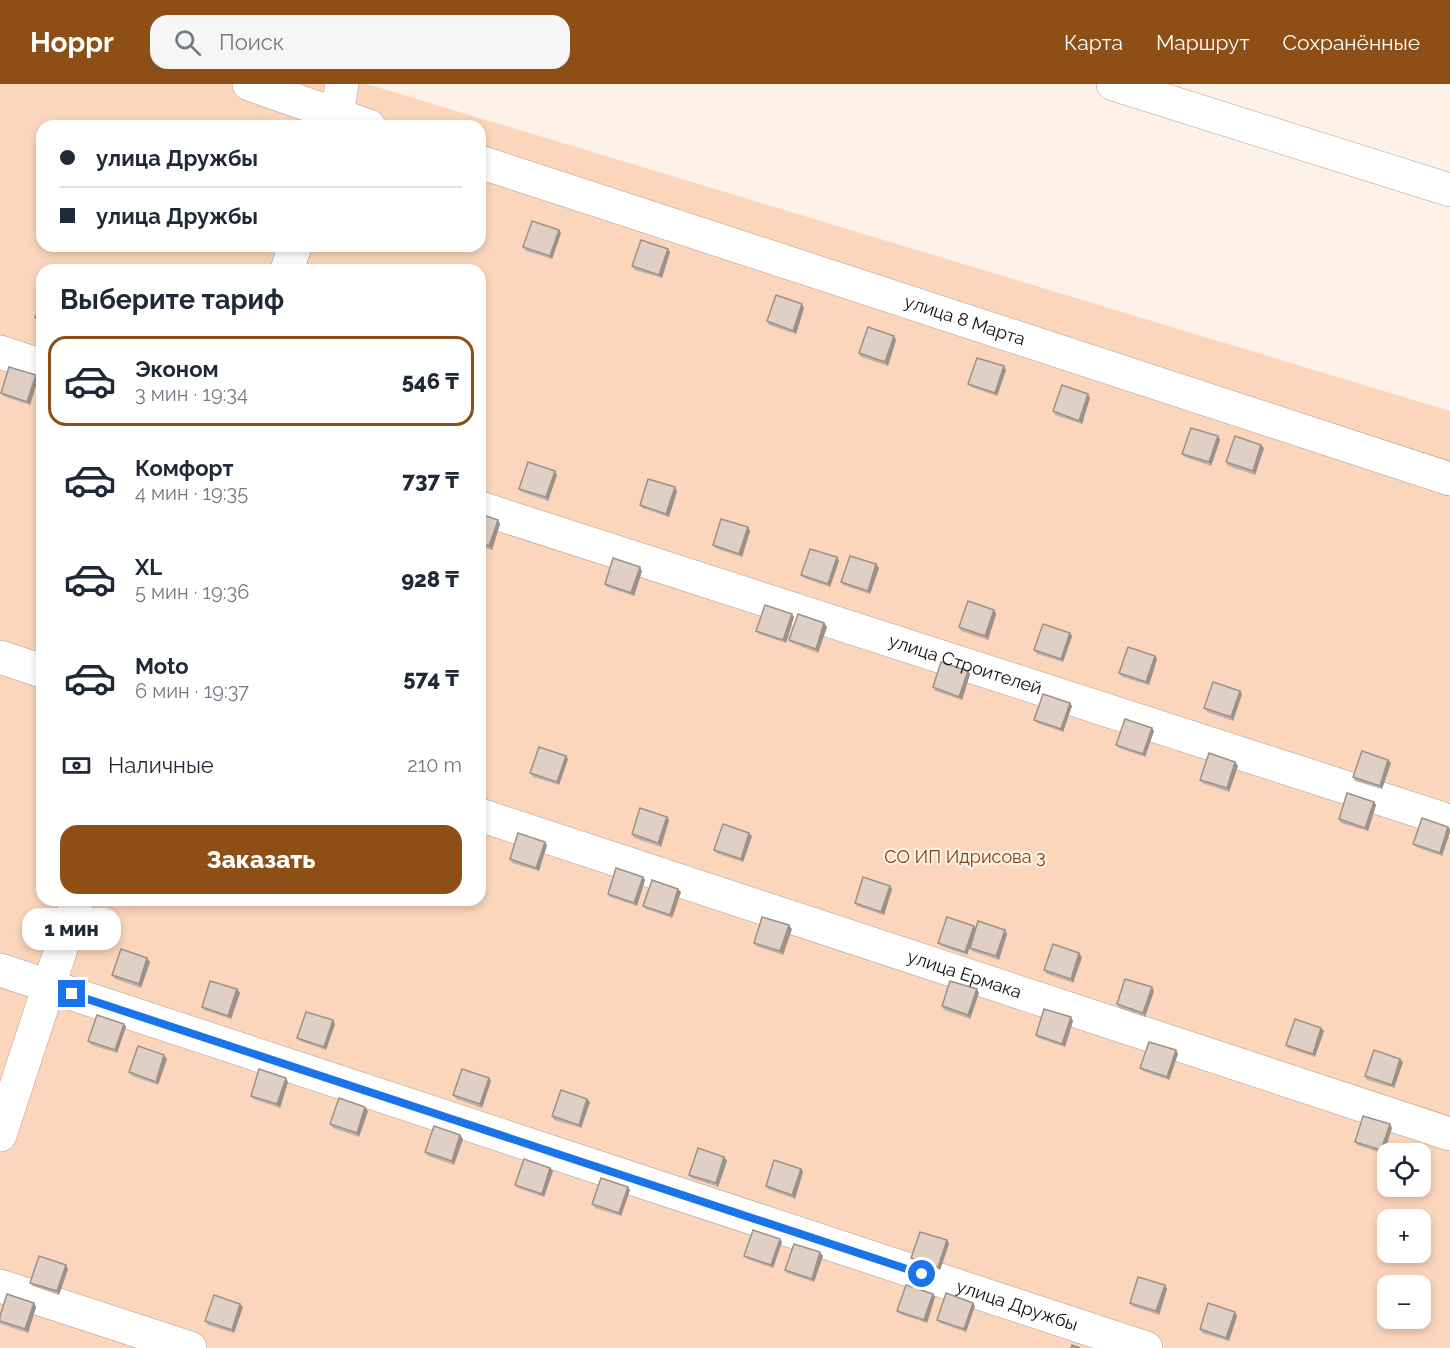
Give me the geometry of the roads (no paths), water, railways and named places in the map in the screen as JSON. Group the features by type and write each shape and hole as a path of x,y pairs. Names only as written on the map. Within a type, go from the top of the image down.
{"street":[{"path":"249,84 335,120"},
{"path":"337,120 342,84"},
{"path":"1113,84 1450,190"},
{"name":"улица 8 Марта","path":"486,164 1450,479"},
{"path":"0,352 36,364"},
{"name":"улица Строителей","path":"486,510 1450,821"},
{"path":"0,657 36,669"},
{"name":"улица Ермака","path":"486,817 1450,1134"},
{"path":"0,1135 75,906"},
{"name":"улица Дружбы","path":"0,970 1146,1348"},
{"path":"0,1286 190,1348"}],"park label":[{"name":"СО ИП Идрисова 3","path":"965,857"}]}
